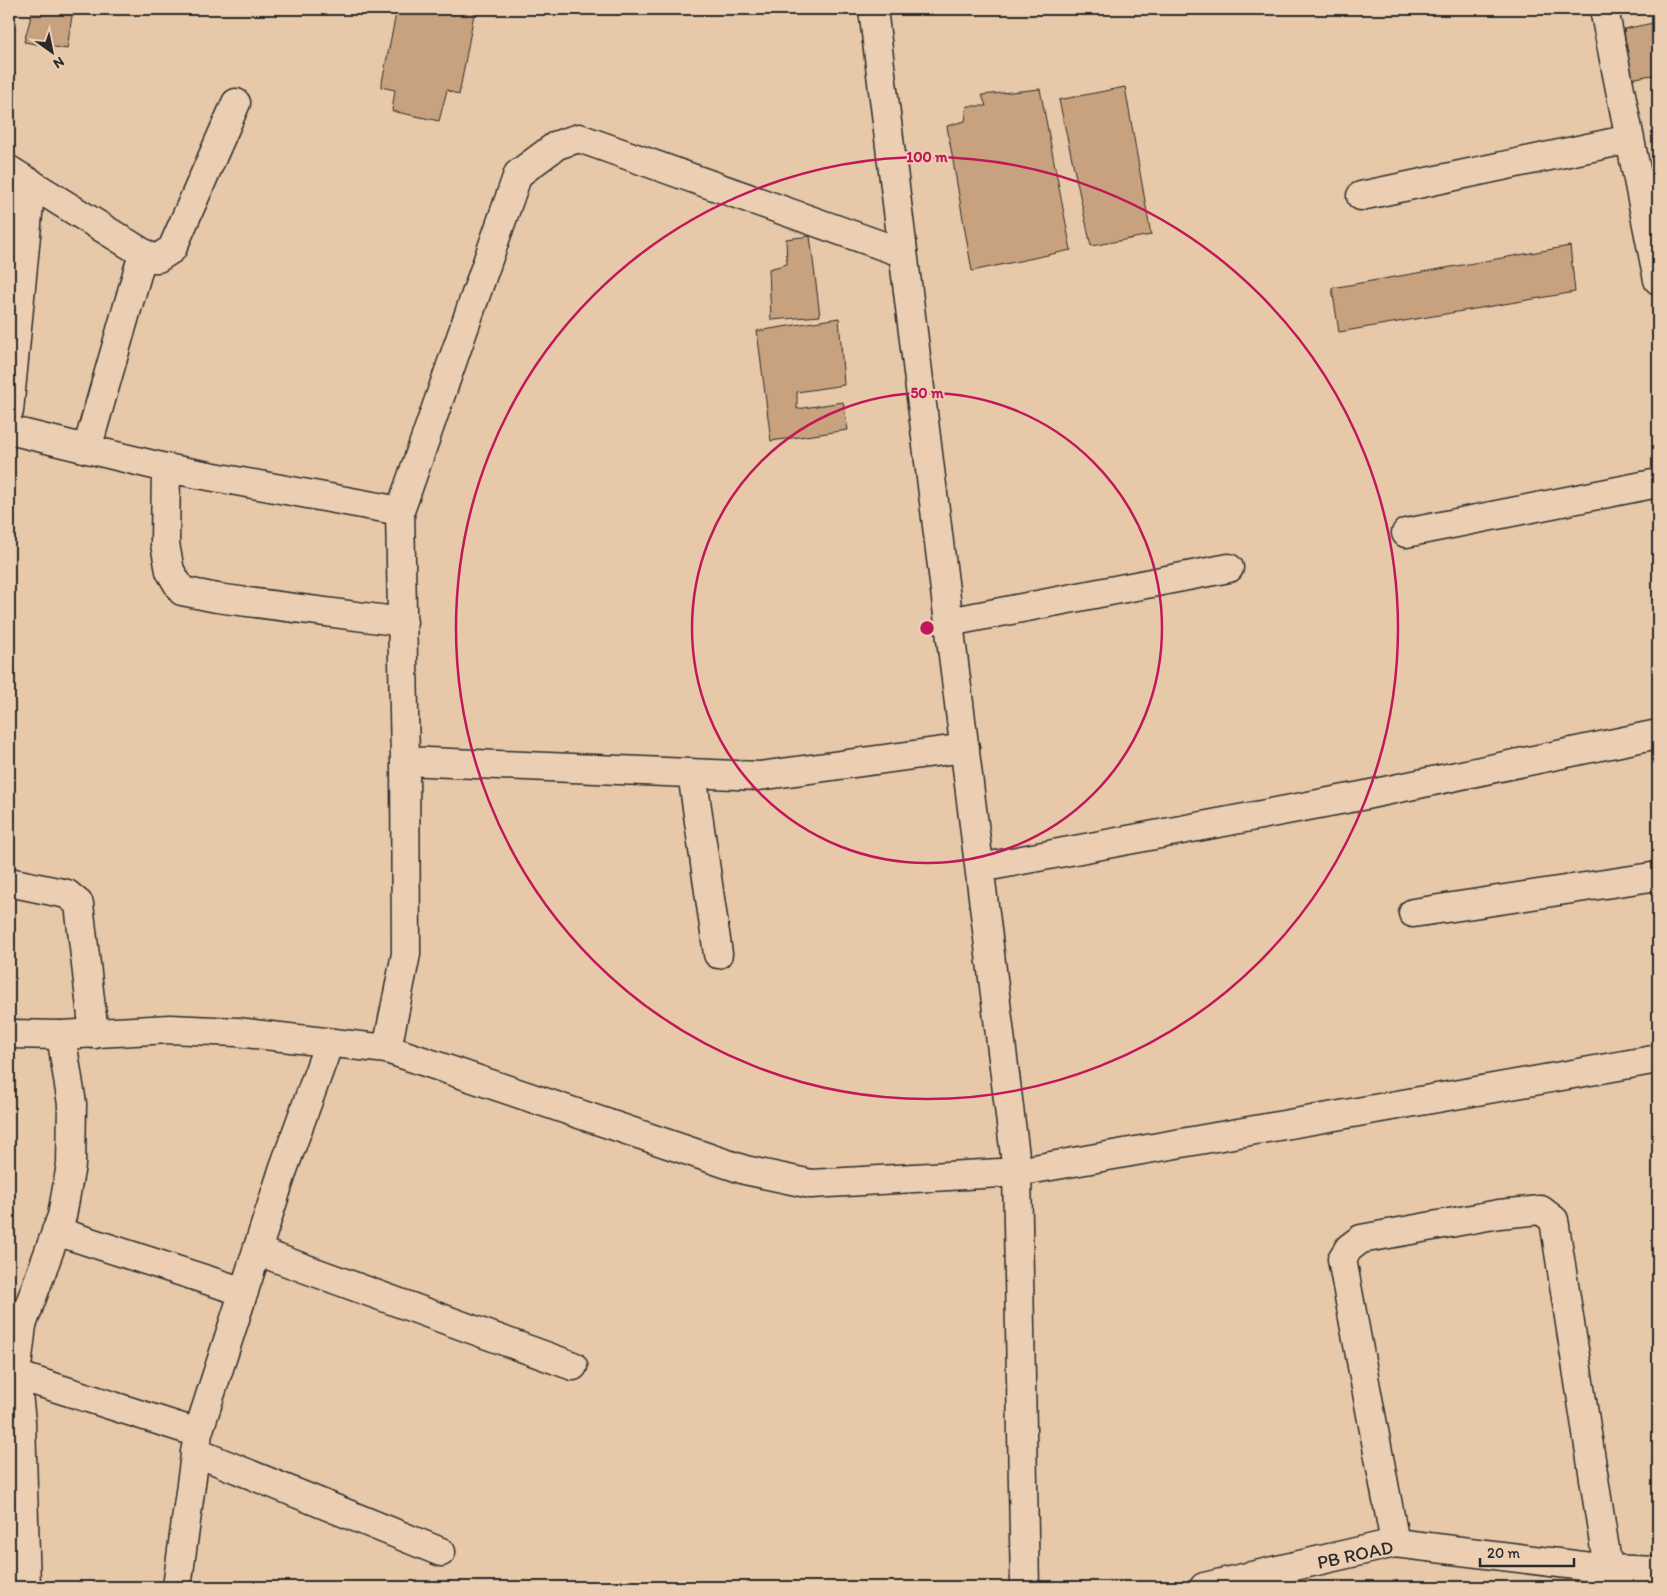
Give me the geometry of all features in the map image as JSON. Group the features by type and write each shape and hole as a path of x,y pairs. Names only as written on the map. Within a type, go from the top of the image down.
{"street":[{"path":"873,9 1017,1172 1025,1587"},
{"path":"1604,9 1658,280"},
{"path":"9,411 20,176 151,258 158,258 172,249 236,103"},
{"path":"387,1049 406,954 406,761 400,511 518,174 557,145 579,138 903,253"},
{"path":"1361,196 1630,139"},
{"path":"87,449 143,253"},
{"path":"9,430 166,468 400,511"},
{"path":"166,468 165,544 170,571 182,591 217,598 403,622"},
{"path":"1406,533 1658,483"},
{"path":"949,622 1228,568"},
{"path":"980,868 1361,796 1658,734"},
{"path":"406,761 759,776 965,748"},
{"path":"692,773 718,954"},
{"path":"1413,913 1658,876"},
{"path":"9,882 67,894 78,904 94,1034"},
{"path":"9,1034 94,1034 170,1029 237,1032 387,1049 745,1170 811,1184 1017,1172 1658,1059"},
{"path":"26,1587 15,1422 16,1375 22,1325 62,1216 72,1166 72,1104 61,1035"},
{"path":"177,1587 196,1442 284,1166 329,1043"},
{"path":"1395,1543 1342,1259 1349,1248 1361,1239 1498,1214 1541,1210 1554,1220 1608,1569"},
{"path":"56,1231 244,1292"},
{"path":"257,1251 573,1366"},
{"path":"16,1375 196,1442 441,1552"},
{"name":"PB ROAD","path":"1204,1587 1395,1543 1608,1569 1658,1570"}],"building":[{"path":"33,9 73,9 67,49 24,42"},
{"path":"397,9 475,9 459,95 447,90 439,121 392,111 395,90 381,87"},
{"path":"1658,22 1658,74 1630,79 1624,29"},
{"path":"1125,87 1151,235 1091,246 1059,100"},
{"path":"1040,89 1071,250 972,271 947,126 965,121 967,106 986,106 982,95"},
{"path":"810,236 820,316 771,320 769,269 787,264 786,239"},
{"path":"1570,246 1575,292 1339,332 1332,288"},
{"path":"839,318 844,385 797,392 797,409 843,402 848,430 771,441 757,331"}]}
